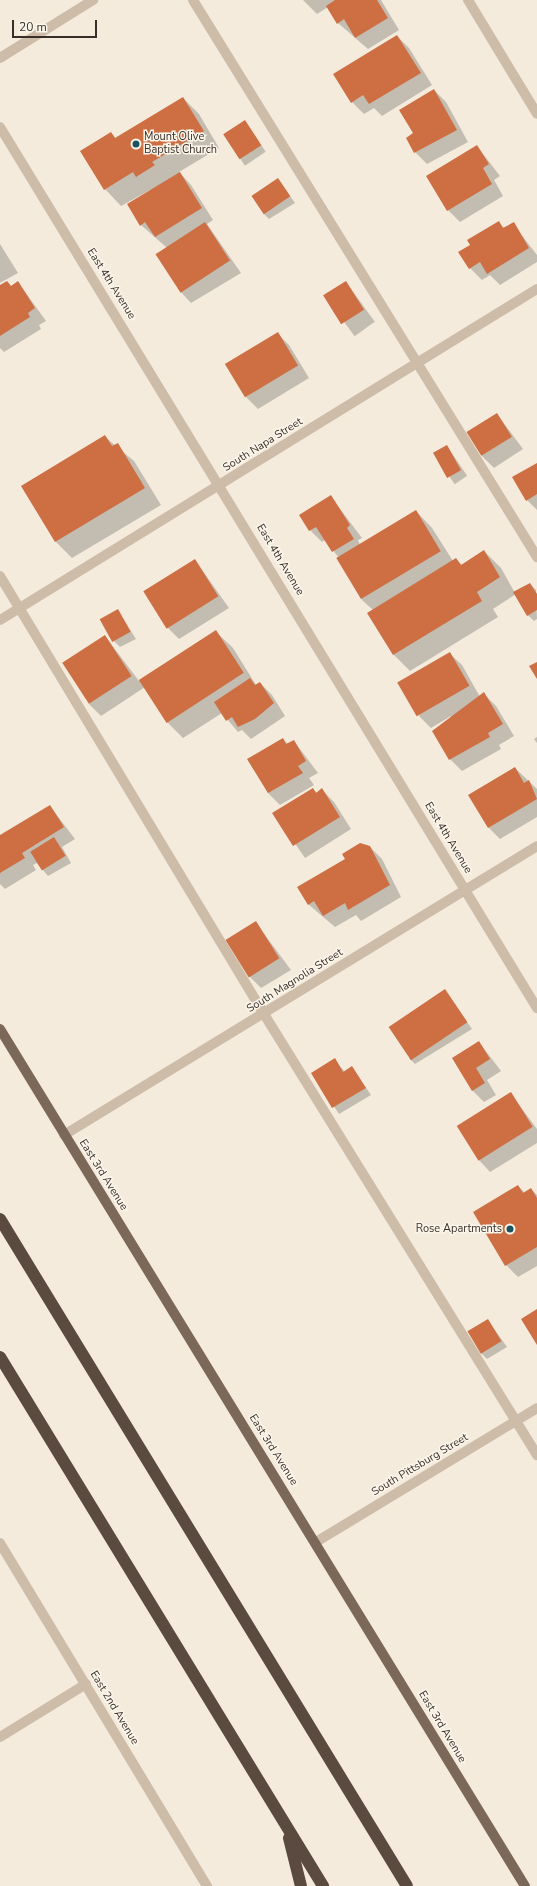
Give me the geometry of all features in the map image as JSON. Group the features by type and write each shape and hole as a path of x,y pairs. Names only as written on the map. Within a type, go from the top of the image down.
{"highway":[{"path":"0,1220 407,1886"},
{"path":"0,1357 323,1886"},
{"path":"286,1827 301,1886"}],"main road":[{"name":"East 3rd Avenue","path":"0,1029 316,1542 525,1886"}],"street":[{"path":"0,58 93,0"},
{"path":"193,0 419,363 537,558"},
{"path":"468,0 537,114"},
{"name":"East 4th Avenue","path":"0,127 221,486 537,1008"},
{"name":"South Napa Street","path":"0,620 221,486 537,290"},
{"path":"0,576 264,1014 537,1455"},
{"name":"South Magnolia Street","path":"64,1135 537,846"},
{"name":"South Pittsburg Street","path":"316,1542 537,1408"},
{"name":"East 2nd Avenue","path":"0,1543 207,1886"},
{"path":"0,1737 86,1684"}],"building":[{"path":"335,0 377,0 388,18 355,38 344,19 337,24 326,6"},
{"path":"397,35 421,73 369,104 363,95 351,103 333,74"},
{"path":"434,89 457,130 414,153 406,138 413,133 399,110"},
{"name":"Mount Olive Baptist Church","path":"183,97 204,131 152,162 155,165 136,177 133,172 104,190 80,151 111,132 115,138"},
{"path":"245,120 261,145 240,159 223,134"},
{"path":"477,145 489,164 483,168 492,184 447,211 426,176"},
{"path":"180,172 202,208 155,237 145,222 140,226 127,204"},
{"path":"278,178 290,196 264,214 251,196"},
{"path":"499,221 503,228 514,222 529,248 487,274 480,262 469,269 458,252 470,245 467,240"},
{"path":"205,222 230,261 181,293 156,254"},
{"path":"7,281 11,286 18,281 35,308 28,313 30,317 0,336 0,285"},
{"path":"346,281 364,310 341,324 323,295"},
{"path":"278,332 298,365 245,397 225,364"},
{"path":"497,413 512,437 481,456 466,432"},
{"path":"105,435 112,446 118,443 145,488 55,542 21,486"},
{"path":"447,445 461,470 447,478 433,453"},
{"path":"537,463 537,494 526,501 512,477"},
{"path":"331,495 350,525 347,528 354,539 332,552 316,527 309,531 299,515"},
{"path":"416,510 441,551 361,599 336,558"},
{"path":"484,550 500,577 477,592 482,601 393,655 367,613 456,558 461,565"},
{"path":"195,559 218,596 167,629 143,591"},
{"path":"530,583 537,594 537,610 527,616 513,592"},
{"path":"118,609 131,632 112,642 100,619"},
{"path":"216,630 244,673 167,723 139,680"},
{"path":"105,635 132,676 89,704 62,663"},
{"path":"450,652 470,686 417,716 397,682"},
{"path":"537,662 537,679 529,666"},
{"path":"250,678 255,685 260,682 274,703 255,719 238,727 232,717 226,721 214,702"},
{"path":"484,692 503,724 488,733 490,737 449,760 432,731"},
{"path":"283,738 286,744 294,740 306,761 298,766 303,773 268,793 247,759"},
{"path":"515,767 524,783 529,780 537,799 488,828 468,795"},
{"path":"313,788 316,793 322,788 340,817 293,846 272,813"},
{"path":"50,805 64,827 22,853 25,858 0,873 0,835"},
{"path":"54,837 66,856 42,870 30,852"},
{"path":"360,843 370,846 390,885 348,910 345,903 323,916 314,901 308,905 297,887 345,859 342,854"},
{"path":"256,921 279,958 249,977 225,940"},
{"path":"445,989 467,1022 411,1060 389,1027"},
{"path":"479,1041 490,1059 476,1068 485,1083 472,1091 452,1058"},
{"path":"335,1058 343,1072 352,1066 366,1088 332,1108 311,1073"},
{"path":"511,1092 533,1127 478,1161 457,1126"},
{"name":"Rose Apartments","path":"518,1185 523,1193 531,1188 537,1198 537,1247 505,1266 473,1212"},
{"path":"537,1309 537,1345 521,1319"},
{"path":"488,1319 501,1341 481,1354 467,1331"}],"place":[{"name":"Mount Olive Baptist Church","path":"136,144"},
{"name":"Rose Apartments","path":"510,1229"}]}
